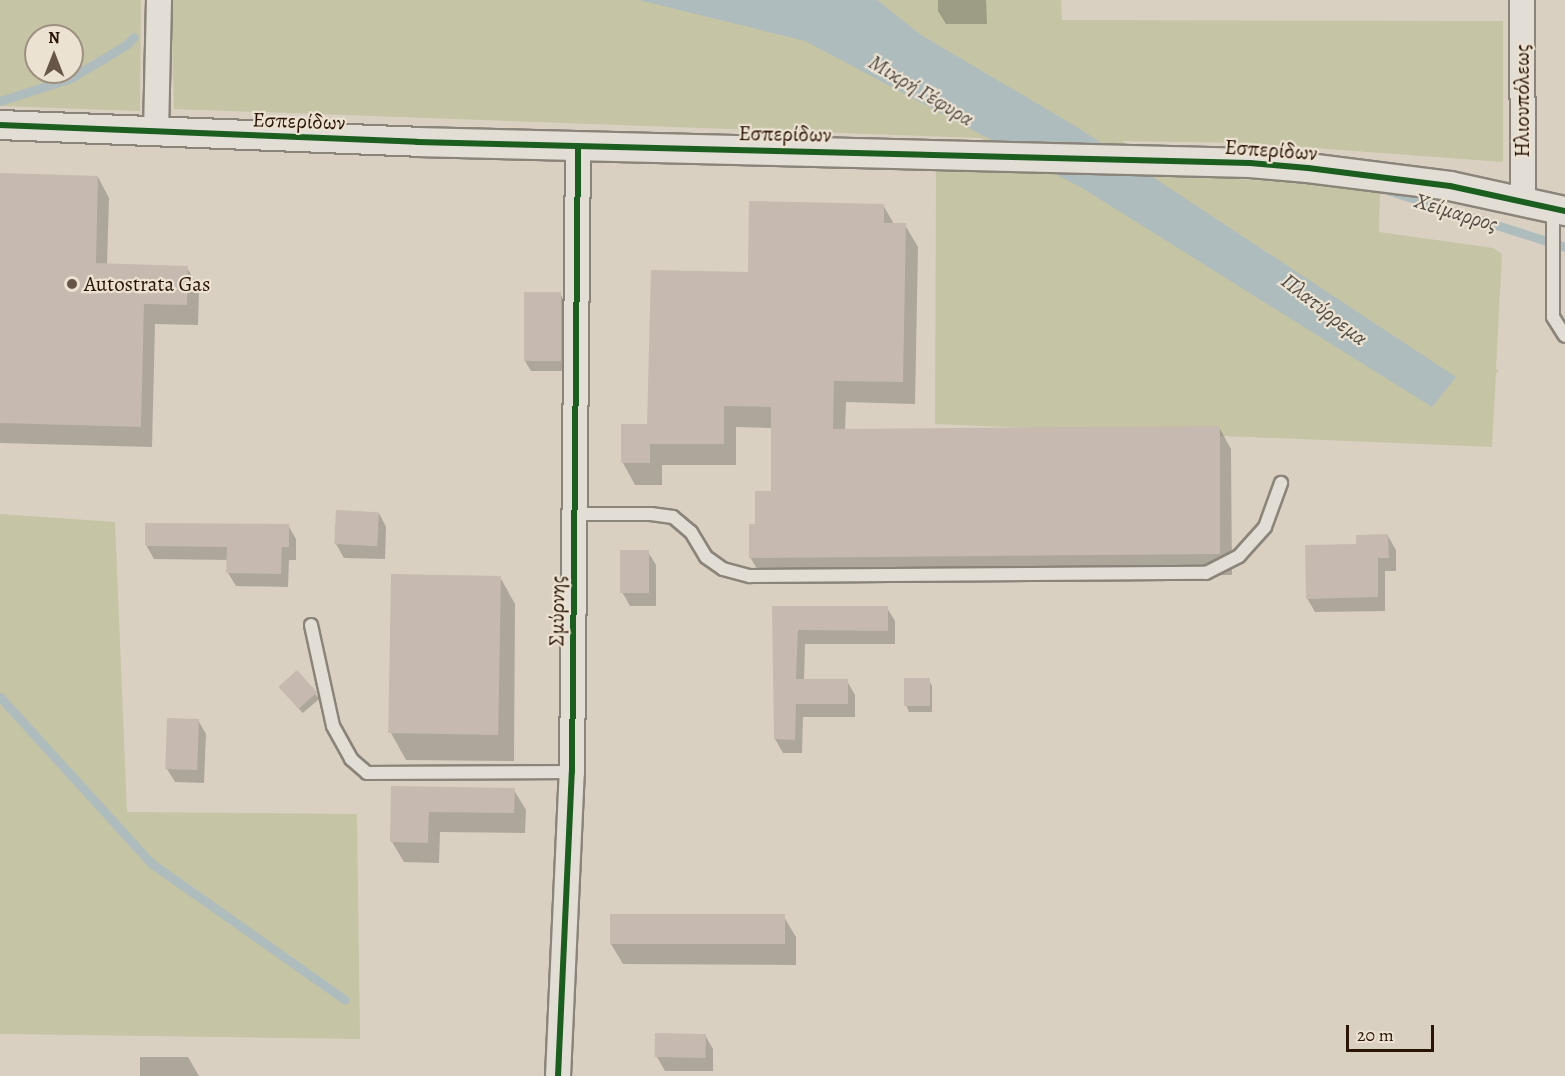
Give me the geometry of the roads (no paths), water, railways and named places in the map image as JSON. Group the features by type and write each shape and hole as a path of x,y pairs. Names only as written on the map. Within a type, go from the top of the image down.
{"street":[{"path":"156,132 159,0"},
{"name":"Ηλιουπόλεως","path":"1522,0 1523,202"},
{"name":"Εσπερίδων","path":"0,125 578,146 1250,163 1450,186 1559,210"},
{"name":"Σμύρνης","path":"558,1076 572,772 578,146"}],"lane":[{"path":"1559,210 1553,317 1565,336"},
{"path":"575,514 651,514 673,518 691,532 706,556 723,569 750,576 1206,573 1239,556 1265,527 1281,483"},
{"path":"311,625 333,726 351,759 367,772 572,772"}],"water":[{"path":"639,0 877,0 921,35 1077,127 1456,377 1432,407 1082,188 805,41"}],"waterway":[{"path":"0,101 71,78 126,45 134,37"},
{"name":"Χείμαρρος","path":"1390,191 1565,247"},
{"path":"0,697 151,863 345,1000"}],"place":[{"name":"Autostrata Gas","path":"72,284"}],"water label":[{"name":"Μικρή Γέφυρα","path":"921,91"},
{"name":"Πλατύρρεμα","path":"1324,310"}]}
